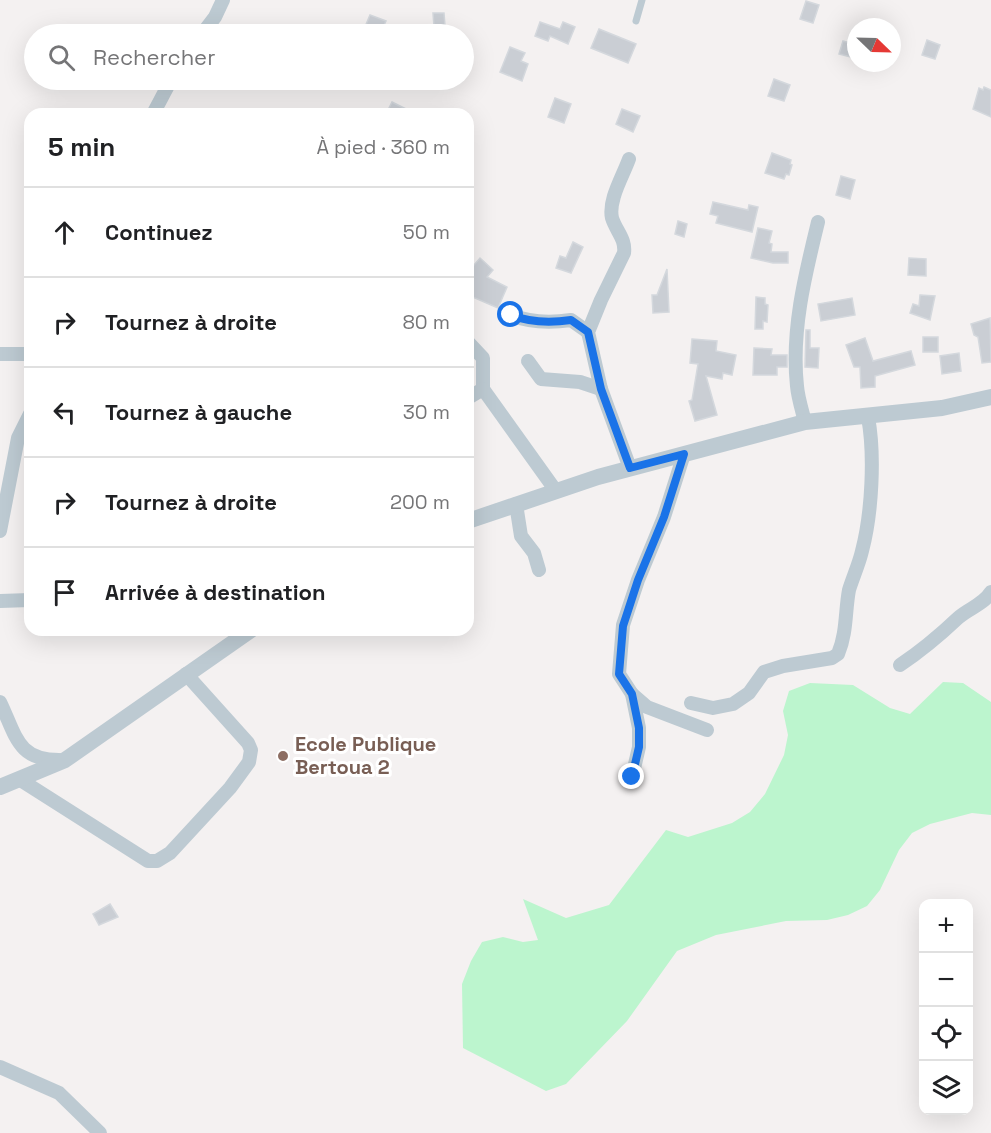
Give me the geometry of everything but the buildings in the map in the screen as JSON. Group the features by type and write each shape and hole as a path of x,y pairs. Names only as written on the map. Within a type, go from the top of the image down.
{"street":[{"path":"210,24 223,0"},
{"path":"156,108 166,90"},
{"path":"629,159 613,200 611,216 622,238 624,254 588,332 601,389 630,468"},
{"path":"805,422 797,386 797,344 801,291 818,222"},
{"path":"511,315 525,321 571,320 588,332"},
{"path":"474,348 483,358 483,389 556,491"},
{"path":"0,354 24,355"},
{"path":"528,361 541,379 580,382 601,389"},
{"path":"474,394 483,389"},
{"path":"474,519 630,468 805,422 942,408 991,397"},
{"path":"691,703 713,708 733,704 749,693 764,672 783,666 832,658 838,654 846,622 849,592 866,531 873,441 868,417"},
{"path":"0,531 18,438 24,426"},
{"path":"684,454 664,517 638,580 623,626 619,674 632,694 647,707 707,730"},
{"path":"516,504 521,536 534,553 539,570"},
{"path":"900,665 937,638 968,611 977,607 991,592"},
{"path":"0,601 24,600"},
{"path":"0,788 64,760 242,636"},
{"path":"18,779 148,861 157,861 164,857 230,788 249,762 251,750 241,734 186,674"},
{"path":"632,694 639,728 639,747 632,777"},
{"path":"0,702 21,746 28,753 43,760 64,760"},
{"path":"0,1066 59,1093 100,1133"}],"lane":[{"path":"636,21 642,0"}],"green space":[{"path":"943,682 963,683 991,702 991,815 972,813 930,824 912,833 899,850 880,890 867,906 848,915 827,920 786,921 716,935 677,951 627,1021 566,1084 546,1091 463,1048 462,984 482,942 503,937 523,942 538,940 523,899 566,918 609,905 666,830 688,837 732,823 750,812 765,794 784,755 788,735 783,711 789,691 810,683 853,685 890,708 910,714"}],"place":[{"name":"Ecole Publique Bertoua 2","path":"283,756"}],"route":[{"path":"511,315 525,321 571,320 588,332 601,389 630,468 684,454 655,543 638,580 623,626 619,674 632,694 639,728 639,747 632,777"}]}
